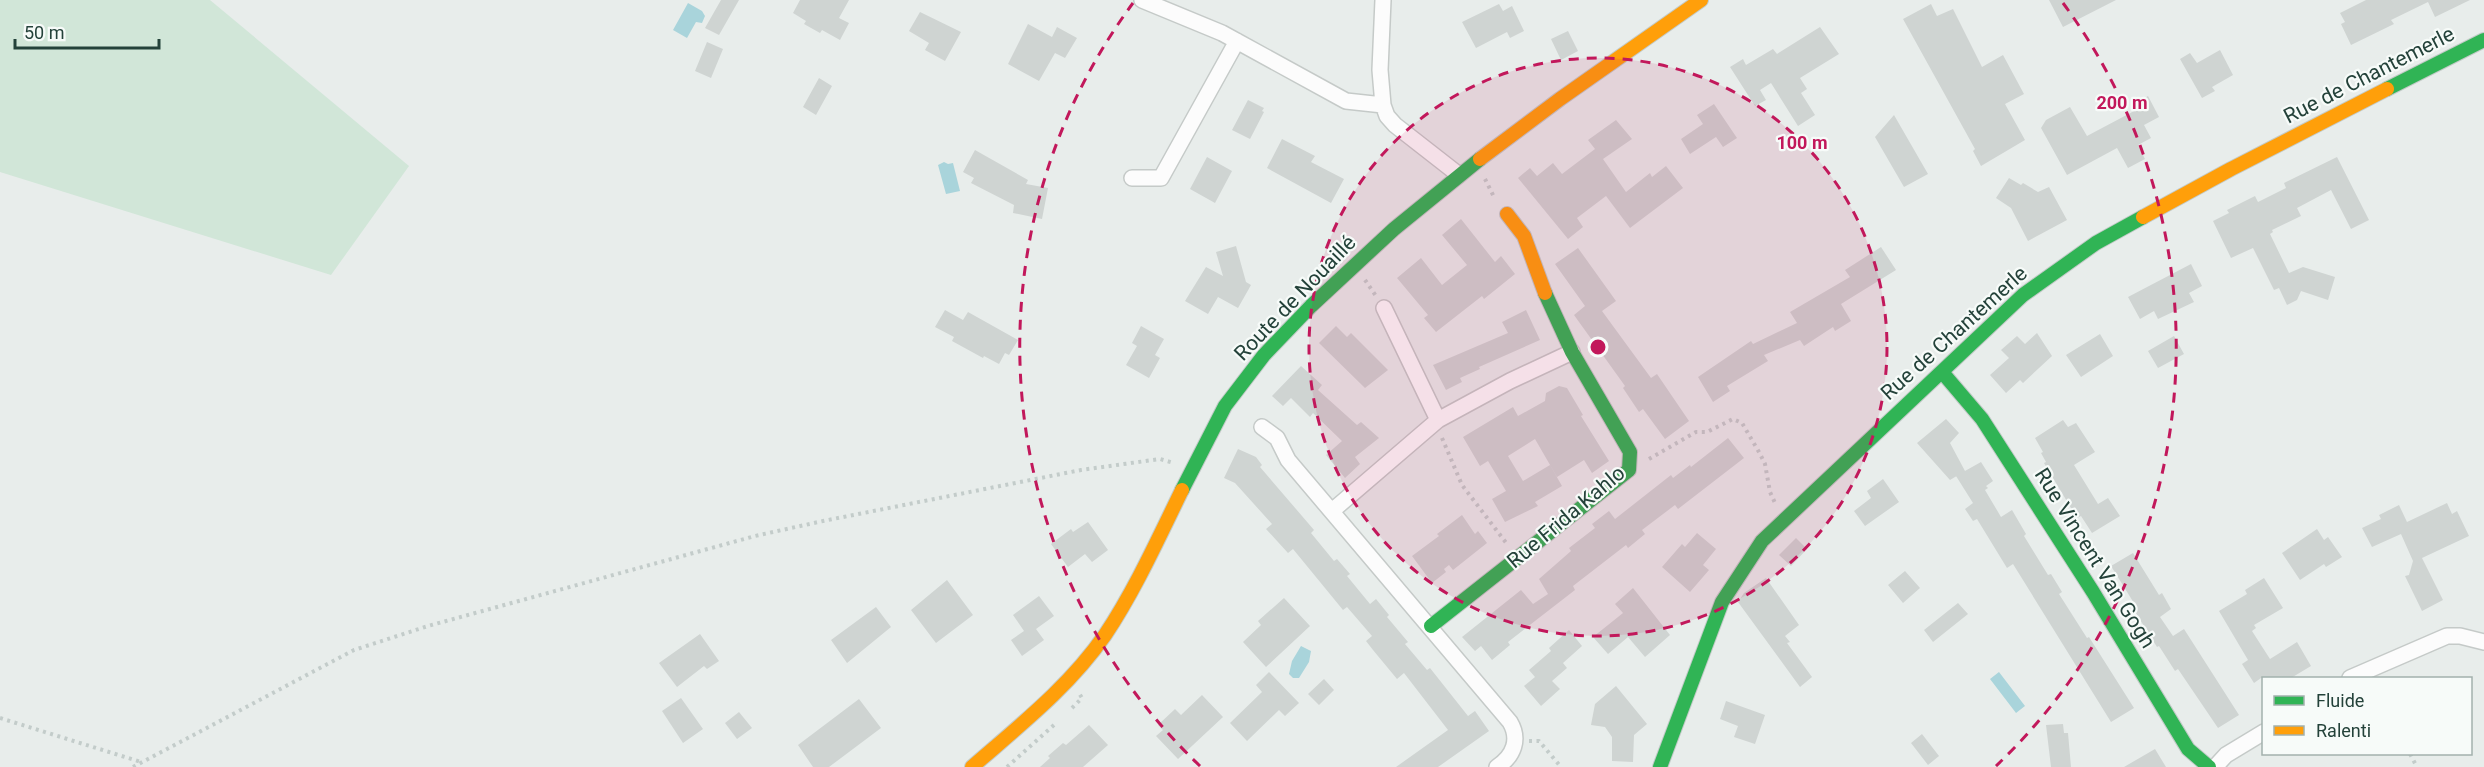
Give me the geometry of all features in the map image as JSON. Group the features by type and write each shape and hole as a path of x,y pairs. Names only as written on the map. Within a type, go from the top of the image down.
{"street":[{"path":"1142,0 1237,41 1346,101 1383,105"},
{"path":"1383,0 1380,70 1383,105 1387,116 1395,126 1459,175"},
{"name":"Route de Nouaillé","path":"972,767 1052,697 1104,636 1133,587 1226,406 1264,355 1311,306 1394,229 1459,175 1560,99 1701,0"},
{"name":"Rue de Chantemerle","path":"1660,767 1722,602 1755,550 1782,520 2023,295 2096,243 2231,169 2484,40"},
{"path":"1132,178 1161,178 1237,41"},
{"name":"Rue Frida Kahlo","path":"1431,626 1629,470 1630,452 1572,352 1538,277 1524,236 1507,214"},
{"path":"1384,308 1438,420"},
{"path":"1332,511 1438,420 1510,381 1572,352"},
{"name":"Rue Vincent Van Gogh","path":"1942,372 1982,419 2093,592 2188,749 2209,767"},
{"path":"1262,427 1277,438 1288,460 1510,722 1515,730 1516,741 1512,753 1497,767"},
{"path":"2351,677 2447,636 2460,636 2484,642"},
{"path":"2215,767 2226,755 2262,733"}],"path":[{"path":"1474,164 1507,214"},
{"path":"1476,186 1493,172"},
{"path":"1357,287 1374,272"},
{"path":"1438,420 1440,432 1462,485 1518,558"},
{"path":"1629,470 1696,432 1707,432 1733,420 1742,423 1765,464 1770,492 1782,520"},
{"path":"133,767 354,650 428,626 755,536 823,520 1081,470 1160,459 1192,469"},
{"path":"0,718 141,763"},
{"path":"1516,741 1539,741 1561,767"}],"green space":[{"path":"0,0 210,0 409,166 331,275 0,172"}],"water":[{"path":"688,3 702,11 705,16 702,23 696,22 687,38 673,30"},
{"path":"944,162 953,163 960,191 946,194 938,165"},
{"path":"1301,646 1311,651 1309,662 1299,678 1293,678 1289,674 1292,661"},
{"path":"1999,672 2025,706 2016,713 1990,679"}],"building":[{"path":"721,0 739,0 719,35 705,28"},
{"path":"800,0 849,0 839,18 849,23 840,40 822,30 820,33 804,24 806,21 793,13"},
{"path":"2049,0 2116,0 2063,27"},
{"path":"2366,0 2470,0 2435,17 2428,2 2391,20 2394,24 2351,45 2341,24 2345,22 2340,13"},
{"path":"1499,4 1503,11 1512,6 1524,31 1510,38 1507,32 1476,48 1462,22"},
{"path":"1931,4 1937,16 1953,9 1982,67 2003,55 2024,94 2005,104 2025,140 1981,166 1973,151 1975,149 1903,19"},
{"path":"920,12 961,32 945,61 925,50 929,43 909,31"},
{"path":"1028,24 1052,37 1057,27 1077,38 1065,58 1055,53 1039,81 1008,64"},
{"path":"1820,27 1839,54 1800,78 1807,89 1801,93 1815,115 1798,126 1771,83 1760,90 1766,100 1755,106 1730,67 1743,59 1746,65 1773,49 1777,54"},
{"path":"1568,31 1578,51 1561,60 1551,39"},
{"path":"707,42 723,49 711,78 695,71"},
{"path":"2220,50 2233,75 2212,87 2215,91 2202,98 2180,59 2190,53 2197,63"},
{"path":"819,78 832,86 816,115 803,107"},
{"path":"2148,96 2159,117 2144,125 2151,138 2138,145 2145,159 2128,168 2117,148 2067,175 2041,128 2046,120 2070,107 2087,136 2136,110 2133,105"},
{"path":"1248,100 1264,108 1250,139 1232,130"},
{"path":"1714,104 1737,138 1723,147 1716,137 1690,154 1681,139 1703,124 1697,115"},
{"path":"1894,115 1928,174 1904,187 1875,137"},
{"path":"1616,120 1632,139 1603,159 1626,192 1650,173 1652,177 1666,166 1683,188 1630,228 1606,196 1577,218 1583,227 1568,239 1518,178 1530,168 1537,176 1553,163 1562,174 1595,149 1588,140"},
{"path":"1282,139 1315,156 1311,162 1344,179 1331,203 1267,168"},
{"path":"975,150 1028,180 1026,184 1048,188 1042,219 1013,213 1014,205 971,183 974,178 963,172"},
{"path":"1207,157 1232,171 1215,203 1190,189"},
{"path":"2337,157 2369,220 2351,229 2331,190 2297,208 2301,216 2272,230 2270,234 2289,273 2303,267 2335,277 2328,300 2301,291 2297,300 2287,305 2279,288 2274,290 2253,248 2231,258 2213,221 2229,213 2227,210 2255,196 2258,202 2286,188 2284,183"},
{"path":"2009,178 2038,192 2049,187 2067,220 2028,241 2011,208 1996,198"},
{"path":"1461,219 1495,262 1501,256 1515,274 1484,299 1482,296 1436,332 1424,318 1428,315 1397,278 1421,258 1442,285 1467,265 1442,235"},
{"path":"1236,246 1246,282 1251,285 1238,308 1218,297 1208,314 1185,301 1206,267 1223,276 1216,252"},
{"path":"1881,247 1896,270 1841,304 1851,321 1835,331 1833,327 1804,346 1800,340 1764,355 1768,361 1727,386 1730,391 1713,402 1698,377 1751,341 1753,344 1797,323 1790,312 1850,277 1845,270"},
{"path":"1578,248 1616,301 1602,311 1651,378 1657,374 1689,421 1665,439 1643,409 1639,412 1623,388 1625,386 1574,315 1585,306 1555,264"},
{"path":"2191,264 2202,286 2189,293 2194,302 2158,319 2154,311 2140,319 2128,297"},
{"path":"945,310 963,320 968,312 1018,340 1009,355 1005,353 999,364 984,356 983,358 952,341 954,337 935,327"},
{"path":"1526,310 1540,340 1479,367 1480,369 1460,378 1462,382 1446,390 1433,365 1508,333 1502,322"},
{"path":"1141,326 1164,339 1155,355 1160,358 1149,378 1126,365 1137,346 1132,343"},
{"path":"1336,326 1347,337 1351,333 1388,370 1365,388 1319,343"},
{"path":"2037,333 2052,356 2023,383 2020,380 2006,393 1990,375 2009,358 2001,350 2017,336 2025,344"},
{"path":"2100,334 2113,356 2081,377 2066,355"},
{"path":"2174,336 2184,354 2158,368 2148,351"},
{"path":"1301,366 1322,385 1318,390 1357,425 1361,422 1379,438 1355,457 1360,464 1345,478 1326,455 1342,441 1313,413 1310,417 1291,398 1283,406 1272,396"},
{"path":"1559,386 1567,388 1583,415 1581,416 1609,461 1592,473 1584,460 1557,477 1535,439 1508,456 1523,481 1550,465 1562,486 1535,502 1538,506 1505,522 1492,499 1506,491 1488,461 1480,466 1463,437 1513,407 1518,416 1545,401 1546,393"},
{"path":"1946,419 1959,433 1950,443 1965,471 1950,480 1917,443"},
{"path":"2063,420 2068,427 2076,423 2095,452 2074,465 2098,504 2108,498 2120,516 2092,533 2081,516 2077,518 2044,463 2046,462 2041,453 2043,452 2035,438"},
{"path":"1728,438 1744,458 1678,509 1675,505 1642,530 1645,534 1628,548 1626,545 1573,586 1575,590 1508,642 1510,645 1492,660 1481,646 1475,651 1462,637 1521,590 1533,604 1548,594 1539,579 1571,551 1569,548 1595,528 1592,524 1609,511 1615,519 1671,475 1673,478 1690,465 1691,467"},
{"path":"1238,449 1256,457 1262,465 1260,467 1314,530 1311,533 1334,561 1337,559 1350,574 1347,576 1370,604 1376,599 1389,615 1387,617 1408,642 1405,644 1427,670 1430,668 1468,716 1475,711 1489,731 1438,767 1396,767 1448,730 1404,673 1397,679 1373,650 1366,641 1372,636 1347,607 1343,610 1293,549 1288,553 1266,529 1272,524 1235,483 1224,478"},
{"path":"1981,462 1993,481 1986,486 1988,488 1985,490 2001,517 2012,510 2026,534 2024,536 2048,575 2051,574 2062,592 2059,594 2134,708 2111,722 2013,564 2007,568 1977,519 1973,521 1965,509 1973,503 1956,476"},
{"path":"1883,479 1899,502 1865,526 1854,511 1871,498 1867,491"},
{"path":"2447,503 2452,514 2457,511 2469,536 2422,558 2443,600 2422,611 2405,576 2409,575 2413,561 2401,534 2372,547 2362,528 2381,519 2379,515 2399,505 2407,522"},
{"path":"1462,515 1475,534 1478,531 1487,543 1453,570 1449,565 1444,569 1446,572 1432,583 1412,556"},
{"path":"1088,522 1108,550 1092,562 1085,554 1068,567 1051,544 1071,529 1073,532"},
{"path":"2317,529 2324,540 2328,537 2342,557 2326,567 2324,564 2300,580 2282,553"},
{"path":"1697,533 1716,549 1703,565 1709,570 1690,592 1662,567 1682,544 1685,547"},
{"path":"1796,538 1807,549 1791,566 1779,555"},
{"path":"2133,553 2159,595 2162,593 2171,609 2160,617 2173,636 2184,629 2239,715 2218,728 2178,669 2175,671 2159,646 2157,647 2134,610 2137,608 2111,566"},
{"path":"1905,571 1920,588 1903,603 1888,585"},
{"path":"1766,578 1799,625 1785,636 1790,642 1787,643 1812,677 1800,687 1738,602 1744,593"},
{"path":"2264,578 2283,608 2254,625 2256,628 2252,631 2270,659 2297,642 2311,666 2293,677 2262,677 2254,683 2242,664 2248,660 2219,611 2247,594 2245,590"},
{"path":"947,580 973,615 936,643 911,610"},
{"path":"1633,588 1670,635 1645,657 1628,637 1608,654 1593,637 1623,613 1615,604"},
{"path":"1039,596 1054,616 1036,629 1044,640 1022,656 1011,640 1024,631 1013,615"},
{"path":"1284,598 1310,626 1266,667 1243,642 1261,625 1258,621"},
{"path":"1958,603 1968,614 1933,642 1924,630"},
{"path":"876,607 891,627 847,663 831,640"},
{"path":"1569,630 1582,646 1563,663 1567,668 1552,681 1560,689 1541,706 1524,686 1535,677 1529,670 1551,651 1549,648"},
{"path":"700,634 719,661 707,669 704,666 677,687 659,663"},
{"path":"1269,672 1299,703 1285,716 1279,710 1247,741 1230,723 1262,692 1256,685"},
{"path":"1324,679 1334,690 1319,705 1308,694"},
{"path":"1616,686 1647,724 1634,735 1633,762 1612,761 1612,737 1605,727 1591,725 1595,704"},
{"path":"1202,695 1223,717 1178,759 1156,736 1163,730 1158,725 1175,709 1181,715"},
{"path":"681,698 703,729 683,743 662,711"},
{"path":"859,699 881,728 829,767 813,767 798,745"},
{"path":"1726,701 1765,715 1755,744 1734,737 1738,726 1720,719"},
{"path":"739,712 752,728 737,739 725,723"},
{"path":"2063,724 2064,733 2068,733 2071,767 2051,767 2046,725"},
{"path":"1089,725 1108,745 1083,767 1040,767 1050,758 1048,756 1063,743 1066,745"},
{"path":"1922,734 1939,756 1928,765 1911,743"},
{"path":"2155,749 2166,767 2124,767"}],"traffic: fast":[{"path":"2387,89 2484,40"},
{"path":"1182,490 1225,406 1264,355 1311,306 1394,229 1480,159"},
{"path":"1660,767 1722,602 1762,541 2023,295 2096,243 2143,217"},
{"path":"1431,626 1629,470 1630,452 1572,352 1545,293"},
{"path":"1942,372 1982,419 2093,592 2188,749 2209,767"}],"traffic: slow":[{"path":"1480,159 1560,99 1701,0"},
{"path":"2143,217 2387,89"},
{"path":"1507,214 1524,236 1545,293"},
{"path":"972,767 1043,705 1091,654 1105,635 1146,564 1182,490"}]}
